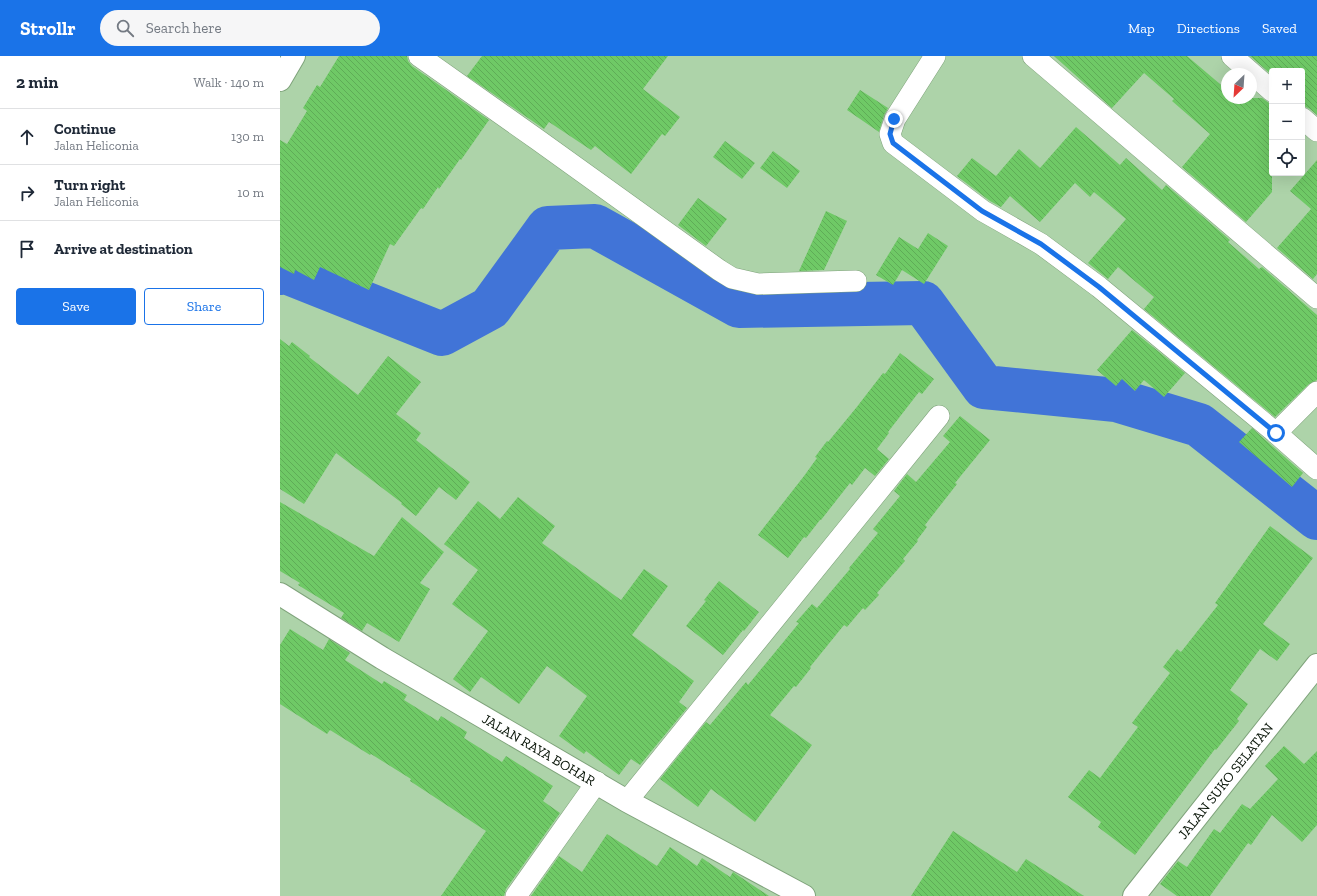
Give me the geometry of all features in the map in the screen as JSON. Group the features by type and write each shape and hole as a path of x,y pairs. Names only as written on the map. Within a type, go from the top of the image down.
{"street":[{"path":"280,80 294,56"},
{"path":"419,56 732,278 758,284 856,282"},
{"path":"935,56 894,119 890,134 893,143 982,211 1041,244 1099,287 1276,433 1317,469"},
{"path":"1033,56 1317,298"},
{"path":"1232,56 1269,88"},
{"path":"1305,121 1317,131"},
{"path":"1276,433 1317,392"},
{"path":"627,801 939,416"},
{"name":"JALAN RAYA BOHAR","path":"280,594 382,658 597,782 627,801 804,896"},
{"name":"JALAN SUKO SELATAN","path":"1134,896 1317,665"},
{"path":"516,896 597,782"}],"building":[{"path":"339,56 407,56 408,61 412,66 489,120 461,160 460,159 439,189 438,187 423,209 421,208 394,246 390,244 369,290 320,267 314,280 295,270 294,274 280,267 280,140 287,144 307,111 303,108 317,85 320,87"},
{"path":"482,56 668,56 643,89 680,117 665,136 662,134 631,174 595,146 591,150 549,122 544,129 467,76"},
{"path":"1054,56 1187,56 1221,85 1221,104 1257,104 1257,98 1262,98 1269,103 1269,176 1272,176 1272,192 1246,222 1182,167 1210,134 1172,101 1174,99 1144,73 1112,108"},
{"path":"1250,56 1317,56 1317,115 1305,106 1305,68 1269,68 1269,72"},
{"path":"860,90 888,108 884,115 879,132 847,110"},
{"path":"1076,127 1120,165 1126,158 1162,190 1166,185 1230,240 1228,242 1259,269 1262,267 1317,315 1317,380 1309,384 1275,417 1144,309 1154,297 1118,267 1108,279 1088,263 1126,219 1094,192 1090,197 1075,183 1040,222 1010,196 1001,207 990,201 957,176 972,158 996,176 1019,149 1040,168"},
{"path":"725,141 755,163 742,179 713,157"},
{"path":"773,151 800,171 787,188 760,168"},
{"path":"1317,160 1317,274 1313,279 1277,248 1311,209 1290,191 1303,176 1305,176 1305,174"},
{"path":"698,198 727,219 706,246 678,225"},
{"path":"826,211 847,221 824,270 799,271"},
{"path":"928,233 948,246 924,284 902,270 893,285 876,275 899,237 918,249"},
{"path":"1132,330 1185,373 1164,397 1144,380 1135,391 1122,379 1116,386 1097,370"},
{"path":"280,339 289,346 292,342 358,395 388,356 421,382 396,414 421,433 416,440 470,482 456,500 439,487 416,516 401,504 402,503 336,453 304,504 280,489"},
{"path":"900,353 934,379 922,394 919,392 888,432 889,433 877,449 889,459 875,476 865,468 852,485 850,483 821,520 806,538 804,537 788,558 758,535 804,476 817,458 815,457 827,441 828,442 883,373 885,374"},
{"path":"960,416 990,440 955,483 957,484 925,525 927,527 917,540 918,541 903,559 905,561 877,593 879,595 865,610 863,608 847,627 844,625 796,687 794,686 770,715 812,745 755,822 711,789 698,807 660,779 706,722 710,725 746,682 748,685 799,623 796,622 812,604 817,608 850,569 849,568 878,533 873,529 900,496 894,491 907,474 916,482 950,442 943,436"},
{"path":"1252,428 1303,473 1292,487 1239,442"},
{"path":"518,497 555,526 542,543 621,600 644,569 668,586 632,635 694,681 679,702 687,708 640,765 631,759 619,775 586,751 584,754 559,736 587,696 547,666 519,704 481,677 470,692 453,679 488,631 452,604 478,570 444,544 478,501 500,519"},
{"path":"280,502 374,556 402,517 444,552 420,583 430,589 399,642 367,623 362,631 341,618 344,613 298,585 300,583 280,571"},
{"path":"1270,526 1313,558 1263,624 1290,644 1277,661 1260,649 1230,690 1248,704 1237,719 1239,721 1216,750 1215,749 1135,855 1098,827 1101,822 1068,797 1089,770 1100,778 1138,727 1132,723 1170,673 1163,667 1177,649 1181,652 1218,605 1215,603"},
{"path":"719,581 759,612 723,655 686,626 706,601 704,600"},
{"path":"290,629 323,650 329,639 350,653 345,660 382,684 384,681 407,695 404,700 438,721 441,716 467,732 464,738 502,762 506,756 553,786 543,801 560,813 506,889 504,896 441,896 486,831 410,781 411,779 371,754 370,755 330,730 327,734 280,704 280,645"},
{"path":"1284,746 1304,764 1317,751 1317,825 1302,842 1272,815 1251,845 1248,843 1210,896 1177,896 1160,884 1178,861 1187,867 1214,829 1220,833 1242,804 1250,809 1278,779 1265,766"},
{"path":"953,831 1017,872 1026,859 1084,896 911,896"},
{"path":"607,834 657,866 670,847 697,866 702,858 730,877 733,872 769,896 531,896 559,856 582,872"}],"waterway":[{"path":"280,273 286,272 442,334 490,308 548,228 595,226 739,306 923,303 984,387 1116,400 1199,425 1317,518"}],"route":[{"path":"894,119 890,134 893,143 982,211 1041,244 1099,287 1276,433"}]}
